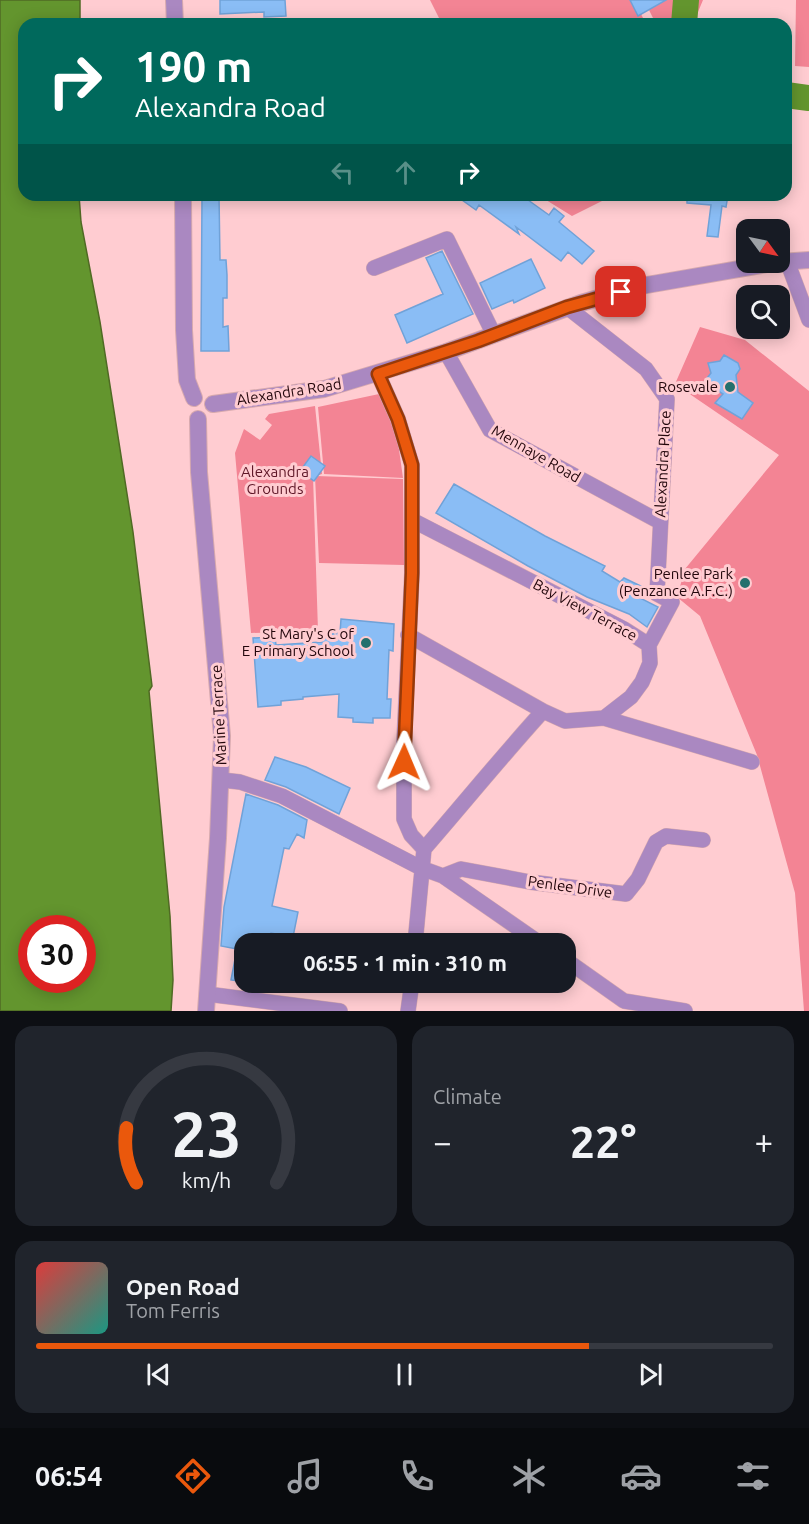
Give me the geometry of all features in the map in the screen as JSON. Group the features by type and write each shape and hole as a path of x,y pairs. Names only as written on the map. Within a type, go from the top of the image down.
{"street":[{"path":"174,0 175,18"},
{"path":"183,201 184,330 187,380 194,398"},
{"path":"374,268 447,238 494,335"},
{"name":"Alexandra Road","path":"790,261 809,260"},
{"name":"Alexandra Road","path":"213,404 324,389 446,352 567,307 641,286 736,270"},
{"path":"787,273 809,320"},
{"name":"Alexandra Place","path":"567,307 646,369 666,399 657,594 672,602 650,645"},
{"name":"Mennaye Road","path":"446,352 490,430 660,522"},
{"path":"378,374 398,419 412,465 404,819 411,835 424,849"},
{"path":"204,396 209,399 213,404 210,415 204,419 194,417 189,410 189,404 194,398 204,396"},
{"name":"Marine Terrace","path":"198,419 199,472 222,724 222,780 207,1003"},
{"name":"Bay View Terrace","path":"412,520 624,629 650,645 651,663 642,682 631,697 604,718"},
{"path":"408,635 565,721 604,718 752,762"},
{"path":"416,933 424,849 500,758 543,711"},
{"path":"222,780 240,782 282,796 421,868 443,876 525,933"},
{"name":"Penlee Drive","path":"443,876 461,868 530,882 626,894 638,879 656,842 666,836 703,840"},
{"path":"576,967 624,1001 685,1011"},
{"path":"408,1011 410,993"},
{"path":"207,1003 340,1011"}],"green space":[{"path":"430,0 634,0 643,18 439,18"},
{"path":"644,0 703,0 696,18 653,18"},
{"path":"796,0 809,0 809,67 795,66"},
{"path":"548,201 602,201 572,216"},
{"path":"700,327 745,340 809,391 809,1011 804,1011 795,893 757,755 700,616 677,597 685,569 779,455 675,384"},
{"path":"379,394 395,421 403,478 324,474 318,407"},
{"name":"Alexandra Grounds","path":"315,406 322,474 316,476 403,479 404,565 319,563 315,476 313,476 318,631 251,633 235,453 244,429 260,440 272,425 265,419 269,414"}],"shaded area":[{"path":"0,0 80,0 80,18 18,18 18,201 79,201 81,222 100,322 133,532 152,686 149,691 170,916 173,980 171,1011 0,1011"}],"building":[{"path":"220,0 285,0 286,16 264,17 264,12 220,14"},
{"path":"630,0 666,0 638,16"},
{"path":"202,201 219,201 220,260 226,260 227,275 227,298 223,298 223,327 228,326 229,351 201,351"},
{"path":"463,201 529,201 549,215 554,208 564,216 559,222 594,251 582,264 568,252 561,261 516,227 519,234 479,205 476,210"},
{"path":"687,201 727,201 726,207 722,206 718,237 707,236 711,205 687,203"},
{"path":"442,251 473,314 407,343 395,315 443,294 426,258"},
{"path":"531,259 545,288 514,303 513,300 492,309 480,283"},
{"name":"Rosevale","path":"724,355 738,363 740,369 736,375 738,392 753,403 742,419 715,403 723,394 704,382 711,373 708,363 720,361"},
{"path":"311,456 325,466 314,481 300,471"},
{"path":"454,484 545,536 605,566 602,571 620,582 624,578 643,587 638,597 658,607 647,627 629,614 587,597 528,566 436,513"},
{"path":"341,619 394,624 393,651 389,650 387,699 391,699 390,718 373,718 373,723 353,722 353,718 338,717 339,694 303,697 303,699 281,701 281,705 258,707 253,638 275,637 276,645 322,642 322,635 340,633"},
{"path":"275,757 306,767 350,788 339,814 286,787 265,780"},
{"path":"246,794 278,805 307,820 304,838 297,834 289,849 284,848 272,906 298,912 294,933 234,933 234,948 221,946 224,907"},
{"path":"234,964 234,980 231,980"}],"waterway":[{"path":"684,18 686,0"},
{"path":"792,96 809,98"}],"place":[{"name":"Rosevale","path":"730,387"},
{"name":"Penlee Park (Penzance A.F.C.)","path":"745,583"},
{"name":"St Mary's C of E Primary School","path":"366,643"}],"route":[{"path":"404,762 412,573 412,465 398,419 378,374 478,341 567,307 621,292"}]}
